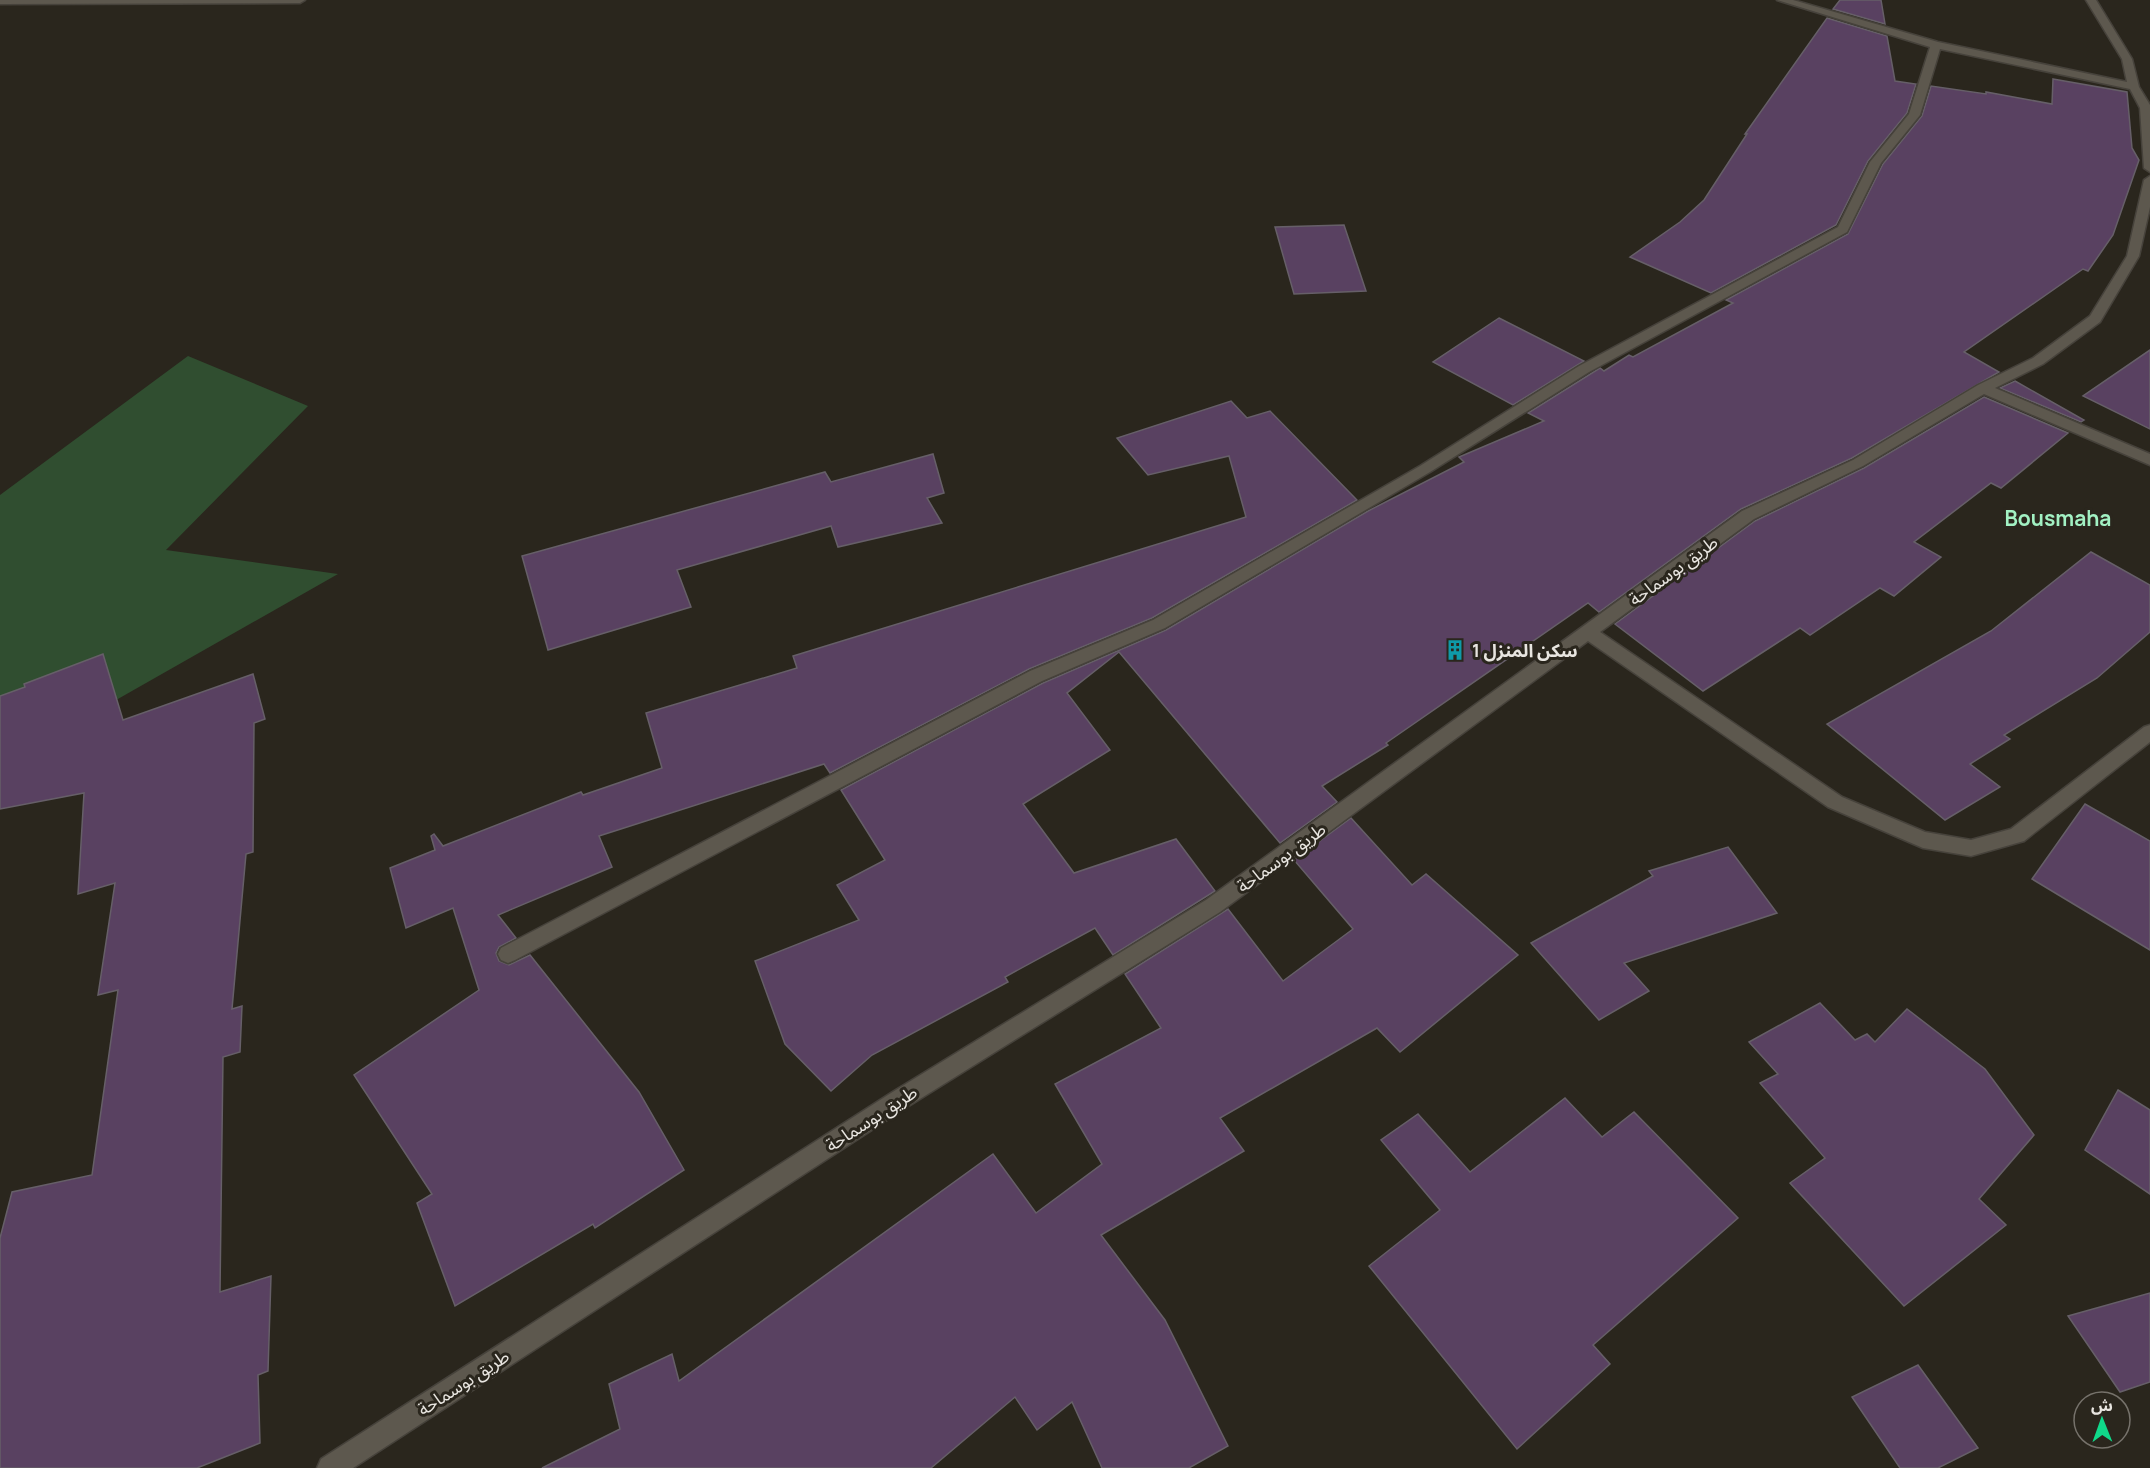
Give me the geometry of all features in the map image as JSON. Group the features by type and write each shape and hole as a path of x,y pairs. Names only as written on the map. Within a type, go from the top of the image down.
{"street":[{"path":"0,1 300,0"},
{"path":"1782,0 1936,45 2134,87"},
{"path":"2091,0 2127,59 2134,87 2146,108 2150,168"},
{"path":"508,954 1036,676 1159,624 1425,469 1584,369 1843,229 1876,162 1914,115 1936,45"},
{"name":"طريق بوسماحة","path":"330,1468 898,1100 1213,906 1748,515 1858,463 1983,388 2038,361 2095,320 2133,256 2150,180"},
{"path":"1983,388 2150,460"},
{"path":"1588,632 1835,802 1923,840 1971,848 2017,835 2150,732"}],"green space":[{"path":"188,356 308,406 166,550 338,574 0,766 0,495"}],"building":[{"path":"1840,0 1881,0 1885,24 1833,9"},
{"path":"1827,18 1887,36 1895,81 1916,84 1907,113 1868,161 1836,225 1711,293 1630,257 1680,222 1704,200 1747,134 1745,134"},
{"path":"2053,79 2127,92 2132,148 2139,160 2113,235 2088,271 2083,269 1964,352 1999,372 1852,458 1741,509 1599,612 1588,603 1386,743 1388,745 1322,786 1337,802 1280,843 1119,652 1067,693 1110,750 1023,804 1074,873 1176,839 1215,891 1113,955 1095,928 1005,977 1008,982 872,1055 831,1091 785,1044 755,961 859,920 837,885 885,860 841,790 1043,683 1166,630 1368,511 1464,462 1459,457 1544,421 1528,413 1600,368 1604,371 1629,355 1633,357 1733,303 1726,300 1848,234 1883,164 1922,116 1931,86 1986,94 1986,92 2052,104"},
{"path":"1344,225 1366,291 1294,294 1275,227"},
{"path":"1499,318 1584,361 1513,405 1433,362"},
{"path":"2150,350 2150,429 2083,396"},
{"path":"2015,381 2084,420 2081,422 2000,388"},
{"path":"1984,397 2068,433 2001,488 1991,483 1914,542 1941,557 1894,596 1880,588 1810,635 1800,628 1703,691 1615,624 1755,521 1864,468"},
{"path":"1231,401 1247,418 1270,411 1357,500 1152,618 1029,669 830,773 824,764 599,836 612,867 498,915 516,938 499,947 496,953 499,961 509,965 530,955 639,1092 684,1170 595,1228 593,1224 455,1306 417,1203 432,1194 354,1075 479,990 453,908 406,928 390,868 435,850 431,836 434,834 443,846 581,792 583,795 662,768 646,713 797,668 793,656 1246,517 1229,456 1148,475 1117,438"},
{"path":"933,454 944,493 927,498 942,523 838,547 831,526 677,570 691,607 548,650 522,556 825,472 831,482"},
{"path":"2091,552 2150,585 2150,632 2097,678 2004,735 2010,739 1970,764 2000,787 1945,820 1827,724 1991,631"},
{"path":"103,654 123,720 253,674 265,719 254,723 253,852 246,854 232,1009 242,1006 240,1052 223,1057 220,1292 271,1276 268,1371 258,1375 260,1443 197,1468 0,1468 0,1238 12,1192 92,1175 118,990 98,995 115,883 78,894 84,793 0,809 0,696 25,687 24,684"},
{"path":"2085,804 2150,841 2150,950 2032,879"},
{"path":"1351,818 1412,885 1426,874 1518,955 1400,1052 1377,1028 1220,1118 1244,1151 1101,1235 1165,1320 1228,1446 1189,1468 1102,1468 1072,1402 1037,1430 1015,1397 931,1468 542,1468 620,1429 609,1384 672,1354 679,1381 993,1154 1036,1213 1102,1164 1055,1084 1161,1028 1125,974 1228,909 1283,981 1353,929 1294,860"},
{"path":"1728,847 1777,913 1624,963 1649,991 1599,1020 1531,943 1653,876 1649,871"},
{"path":"1820,1003 1855,1040 1867,1034 1875,1042 1907,1009 1985,1069 2034,1135 1979,1199 2006,1225 1904,1306 1790,1183 1825,1158 1760,1083 1778,1074 1749,1042"},
{"path":"2118,1090 2150,1110 2150,1194 2085,1150"},
{"path":"1565,1098 1602,1137 1634,1112 1738,1218 1593,1345 1610,1364 1517,1449 1369,1266 1440,1210 1381,1140 1418,1114 1470,1172"},
{"path":"2150,1293 2150,1382 2126,1390 2119,1390 2068,1316"},
{"path":"1918,1365 1978,1448 1938,1468 1900,1468 1852,1397"}],"place":[{"name":"سكن المنزل 1","path":"1455,650"}],"district":[{"name":"Bousmaha","path":"2058,518"}]}
